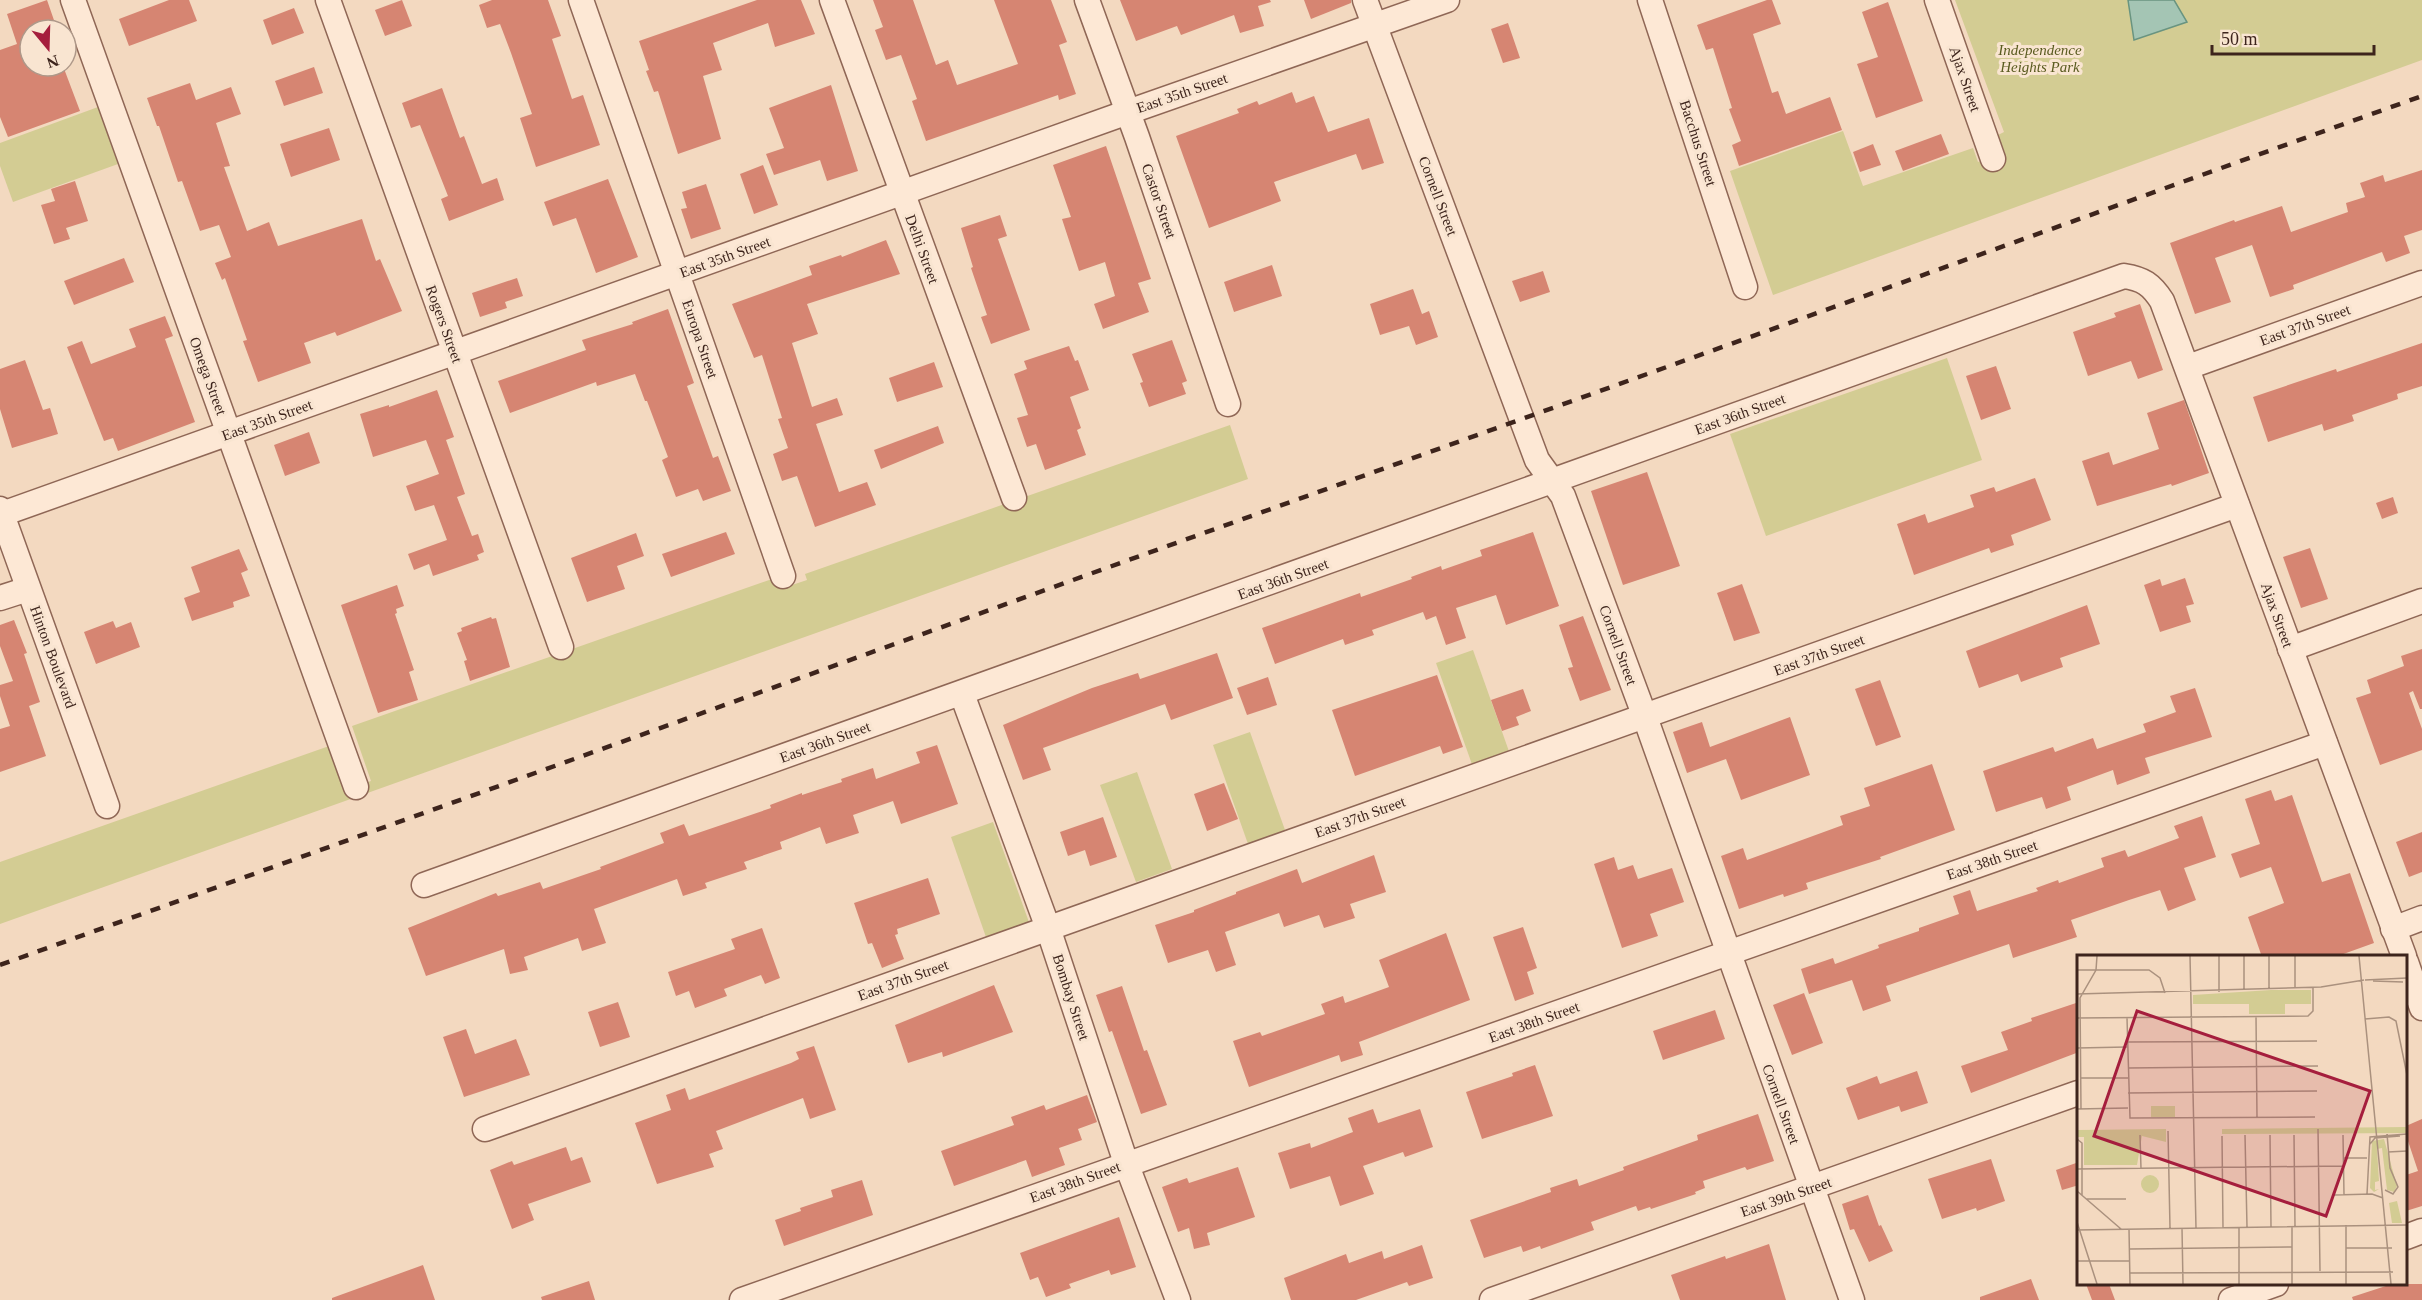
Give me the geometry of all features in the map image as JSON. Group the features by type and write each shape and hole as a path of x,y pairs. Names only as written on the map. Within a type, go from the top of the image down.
{"street":[{"name":"Omega Street","path":"73,0 356,787"},
{"name":"Rogers Street","path":"328,0 561,647"},
{"name":"Europa Street","path":"581,0 783,576"},
{"name":"Delhi Street","path":"832,0 1014,498"},
{"name":"Castor Street","path":"1087,0 1128,112 1228,404"},
{"name":"Cornell Street","path":"1365,0 1537,460 1563,496 1645,717 1852,1300"},
{"name":"East 35th Street","path":"1,512 228,434 1448,0"},
{"name":"Bacchus Street","path":"1650,0 1745,287"},
{"name":"Ajax Street","path":"1937,0 1993,159"},
{"name":"East 36th Street","path":"424,885 962,694 2108,281 2124,276 2142,279"},
{"name":"Ajax Street","path":"2142,279 2154,289 2162,301 2188,367 2402,955"},
{"name":"East 37th Street","path":"2188,367 2422,283"},
{"name":"East 37th Street","path":"484,1129 2237,506"},
{"name":"Hinton Boulevard","path":"1,512 107,806"},
{"path":"0,598 28,589"},
{"path":"2290,649 2422,601"},
{"name":"Bombay Street","path":"962,694 1048,928 1126,1163 1178,1300"},
{"name":"East 38th Street","path":"742,1300 2325,743"},
{"path":"2393,928 2422,918"},
{"name":"Ajax Street","path":"2407,970 2422,1008"},
{"name":"East 39th Street","path":"1492,1300 2077,1095"},
{"path":"2407,1237 2422,1231"},
{"path":"2231,1300 2273,1285"}],"green space":[{"name":"Independence Heights Park","path":"1955,0 2422,0 2422,60 1773,295 1730,171 1843,131 1863,186 1973,148 1978,162 2005,153 1998,135 2004,132"},
{"path":"98,107 118,164 13,202 0,166 0,143"},
{"path":"1947,358 1982,460 1766,536 1730,434"},
{"path":"1230,425 1248,479 0,924 0,862 332,745 347,789 371,781 352,726 775,578 780,589 807,580 805,574"},
{"path":"1473,650 1511,757 1474,770 1436,663"},
{"path":"1250,732 1285,830 1248,844 1213,745"},
{"path":"1137,772 1172,869 1136,882 1100,785"},
{"path":"993,822 1030,925 987,940 951,837"}],"shaded area":[{"path":"2128,0 2174,0 2187,22 2134,40"}],"building":[{"path":"47,0 53,18 18,18 18,78 68,78 80,111 8,137 0,117 0,50 17,44 7,14"},
{"path":"169,0 189,0 197,21 129,46 119,19"},
{"path":"402,0 412,26 385,36 375,10"},
{"path":"492,0 548,0 561,36 552,39 572,99 583,95 600,145 536,167 520,118 532,114 511,53 500,24 487,28 479,5"},
{"path":"757,0 801,0 815,34 775,47 768,23 713,43 722,70 703,76 721,139 678,154 658,91 654,92 646,71 649,70 639,41"},
{"path":"873,0 913,0 936,65 948,60 957,85 1018,64 994,0 1051,0 1067,42 1059,45 1076,94 1059,100 1058,95 926,141 912,101 917,99 901,55 886,60 875,30 883,27"},
{"path":"1120,0 1270,0 1271,2 1258,6 1264,26 1240,33 1234,15 1181,35 1177,26 1136,41"},
{"path":"1304,0 1351,0 1351,3 1311,19"},
{"path":"1772,0 1781,24 1753,34 1772,93 1778,91 1786,114 1830,97 1842,130 1739,166 1732,145 1741,141 1729,109 1732,108 1713,48 1706,50 1697,25"},
{"path":"1888,2 1923,101 1876,118 1857,64 1878,57 1862,12"},
{"path":"294,8 304,33 272,45 263,20"},
{"path":"1508,23 1520,58 1503,63 1491,29"},
{"path":"314,67 323,93 284,106 275,81"},
{"path":"190,83 196,100 231,87 241,114 216,123 230,166 224,167 247,231 269,222 278,246 362,219 376,261 380,259 402,311 337,336 335,332 304,343 311,363 258,382 243,341 247,340 225,278 222,280 215,263 231,257 219,225 200,231 182,181 178,182 147,98"},
{"path":"831,85 858,171 827,181 820,160 774,175 766,154 784,148 769,108"},
{"path":"442,88 460,138 464,136 482,184 497,178 504,200 449,221 441,199 448,196 420,125 411,128 402,103"},
{"path":"1292,92 1296,103 1314,96 1328,132 1369,118 1384,163 1362,170 1356,154 1274,182 1281,201 1209,228 1176,136 1239,113 1237,109 1257,101 1259,105"},
{"path":"329,128 340,160 291,177 280,144"},
{"path":"1941,134 1949,154 1903,171 1895,151"},
{"path":"1873,144 1881,165 1860,172 1853,152"},
{"path":"1106,146 1151,279 1138,283 1149,312 1103,329 1094,304 1115,296 1105,262 1079,271 1062,219 1071,217 1053,165"},
{"path":"763,165 778,205 754,214 740,174"},
{"path":"2422,170 2422,230 2404,236 2410,253 2386,262 2382,252 2293,285 2294,289 2270,297 2252,245 2215,258 2231,302 2195,314 2170,243 2282,206 2291,232 2348,212 2346,203 2365,197 2360,183 2383,175 2385,182"},
{"path":"608,179 638,257 596,273 576,218 553,226 544,202"},
{"path":"75,181 88,221 66,228 70,239 54,244 41,205 55,201 51,189"},
{"path":"706,184 721,229 691,239 681,209 687,208 682,192"},
{"path":"1000,215 1007,236 998,239 1030,330 991,344 981,317 987,315 971,268 973,267 961,228"},
{"path":"886,240 900,274 807,304 818,334 792,343 812,407 837,398 843,415 816,424 839,492 867,482 876,505 815,527 797,476 782,481 773,454 788,448 778,419 782,418 762,355 754,358 732,304 812,275 809,266 841,255 842,257"},
{"path":"124,258 134,282 74,305 64,281"},
{"path":"1272,265 1282,296 1234,312 1224,282"},
{"path":"1543,271 1550,292 1520,302 1512,281"},
{"path":"517,278 523,296 505,302 507,308 480,317 472,293"},
{"path":"1413,289 1422,314 1429,311 1438,337 1416,345 1409,326 1380,335 1370,304"},
{"path":"2140,304 2163,370 2138,379 2131,361 2088,376 2073,332 2116,317 2114,313"},
{"path":"668,309 694,383 687,386 713,458 718,456 731,491 703,501 698,489 676,497 662,460 668,457 635,374 597,386 596,382 510,413 498,381 586,350 582,340 633,324 632,322"},
{"path":"165,316 173,336 165,339 195,422 118,451 113,438 104,441 67,347 82,341 91,364 136,347 129,329"},
{"path":"1172,340 1187,381 1182,383 1186,394 1149,407 1140,383 1143,382 1132,354"},
{"path":"2422,343 2422,386 2397,394 2398,399 2352,415 2354,421 2324,431 2322,424 2268,442 2253,397"},
{"path":"1069,346 1075,361 1078,360 1089,390 1070,397 1081,428 1077,430 1086,455 1045,470 1036,444 1027,447 1017,418 1028,415 1014,374 1027,369 1024,361"},
{"path":"25,360 43,410 50,408 58,434 12,448 0,409 0,369"},
{"path":"934,362 943,387 897,402 889,378"},
{"path":"1996,366 2011,409 1981,420 1966,376"},
{"path":"437,390 454,437 446,440 465,494 457,497 472,536 478,534 484,552 477,555 479,560 433,576 429,564 414,570 408,554 447,540 434,505 415,511 406,486 439,474 426,440 373,457 360,414 389,405 389,407"},
{"path":"2184,400 2209,473 2172,486 2171,484 2097,506 2082,461 2109,452 2113,465 2159,449 2147,413"},
{"path":"938,426 944,443 881,469 874,450"},
{"path":"309,432 320,463 285,476 274,445"},
{"path":"1647,472 1680,566 1623,585 1591,491"},
{"path":"2035,478 2051,520 2011,535 2014,545 1991,553 1989,548 1914,575 1897,524 1925,514 1928,523 1974,507 1970,495 1994,487 1996,492"},
{"path":"2393,497 2398,513 2382,519 2376,503"},
{"path":"726,532 735,554 671,577 662,554"},
{"path":"1533,532 1559,606 1506,625 1496,595 1456,608 1466,638 1446,645 1436,616 1426,620 1423,612 1372,630 1374,635 1345,645 1343,639 1275,664 1262,628 1360,593 1361,597 1441,566 1442,570 1482,556 1480,550"},
{"path":"636,533 644,556 617,566 625,589 587,602 571,558"},
{"path":"2310,548 2328,599 2301,608 2283,557"},
{"path":"239,549 248,570 241,573 250,596 233,602 234,607 192,621 184,598 200,592 191,567"},
{"path":"2185,578 2194,604 2186,606 2191,622 2160,632 2144,585 2160,579 2162,586"},
{"path":"1742,584 1760,633 1734,641 1717,593"},
{"path":"397,585 404,606 396,609 395,614 414,670 409,672 418,700 378,713 341,605"},
{"path":"2087,605 2100,644 2060,658 2063,667 2021,682 2018,674 1979,688 1966,651"},
{"path":"1583,616 1611,690 1580,701 1568,668 1573,667 1559,625"},
{"path":"491,617 496,618 510,667 470,681 464,661 467,660 457,633 462,631 461,628"},
{"path":"14,620 27,653 24,654 40,702 29,706 46,756 0,772 0,729 10,726 0,696 0,685 13,681 0,646 0,625"},
{"path":"113,621 116,628 131,622 140,647 96,664 84,632"},
{"path":"2422,649 2422,709 2413,691 2409,693 2422,729 2422,750 2380,765 2356,698 2371,693 2367,680 2404,666 2401,656"},
{"path":"1217,653 1233,698 1171,720 1165,704 1043,748 1051,770 1023,780 1003,725 1092,688 1138,673 1140,679"},
{"path":"1437,675 1463,747 1443,754 1440,746 1355,776 1332,710"},
{"path":"1268,677 1277,705 1247,715 1237,688"},
{"path":"1880,680 1901,737 1876,746 1855,689"},
{"path":"2195,688 2212,737 2145,758 2150,773 2117,785 2113,770 2067,787 2071,800 2046,809 2042,797 1996,812 1983,771 2053,747 2055,752 2093,738 2097,749 2146,732 2143,724 2176,712 2170,696"},
{"path":"1523,689 1531,711 1516,717 1519,725 1502,731 1491,700"},
{"path":"1790,717 1810,775 1741,800 1726,759 1687,773 1673,732 1702,722 1710,747"},
{"path":"937,745 958,804 901,824 893,801 853,815 859,833 826,844 820,827 780,842 782,849 744,862 747,869 705,883 707,888 683,896 677,879 594,909 606,943 582,951 578,938 524,957 528,970 510,974 504,949 426,976 408,928 496,893 498,896 540,882 543,889 601,869 600,867 664,843 660,833 684,824 689,836 771,808 770,805 802,793 802,795 842,782 841,779 873,768 876,779 920,763 916,752"},
{"path":"1932,764 1955,830 1880,857 1881,859 1806,883 1808,889 1784,897 1783,894 1739,909 1721,856 1743,848 1747,860 1843,825 1840,816 1870,806 1864,788"},
{"path":"1224,783 1238,819 1207,831 1194,794"},
{"path":"2271,790 2275,801 2292,795 2322,882 2350,873 2374,943 2341,955 2261,955 2248,917 2284,903 2271,867 2240,878 2231,854 2260,844 2245,799"},
{"path":"2202,816 2216,857 2184,868 2196,900 2168,911 2160,890 2129,900 2071,920 2077,937 2013,958 2009,944 1886,986 1891,1001 1863,1011 1852,980 1809,994 1801,969 1833,958 1835,964 1879,948 1878,945 1919,931 1919,928 1959,914 1953,896 1970,890 1977,911 2038,891 2036,888 2058,880 2059,883 2104,867 2101,858 2125,850 2128,857 2179,838 2174,826"},
{"path":"1103,817 1117,857 1090,866 1085,850 1068,856 1060,832"},
{"path":"2422,832 2422,872 2409,877 2396,842"},
{"path":"1374,855 1386,892 1350,904 1355,918 1324,928 1319,915 1284,927 1279,913 1225,932 1236,965 1216,972 1208,950 1168,963 1155,925 1194,912 1194,910 1236,894 1236,892 1297,869 1302,883"},
{"path":"1614,857 1618,870 1633,865 1638,879 1672,868 1684,902 1650,914 1658,936 1622,948 1594,864"},
{"path":"928,878 940,914 897,929 898,934 895,935 904,959 882,968 872,943 868,944 854,903"},
{"path":"1523,927 1537,968 1527,972 1534,994 1515,1001 1493,937"},
{"path":"762,928 780,978 765,984 761,975 724,989 727,996 695,1008 689,991 676,996 668,972 735,949 731,939"},
{"path":"1446,933 1470,1000 1359,1042 1363,1055 1341,1062 1339,1055 1249,1087 1233,1041 1260,1032 1262,1036 1325,1014 1321,1004 1343,996 1345,1003 1389,987 1379,960"},
{"path":"994,985 1013,1032 943,1057 942,1052 908,1063 895,1025"},
{"path":"1122,986 1144,1051 1147,1050 1167,1105 1141,1114 1112,1031 1109,1032 1096,995"},
{"path":"1804,993 1823,1043 1792,1055 1773,1005"},
{"path":"618,1002 630,1037 600,1047 588,1012"},
{"path":"2077,1003 2077,1053 1971,1093 1961,1066 2008,1050 2001,1032 2032,1021 2031,1018"},
{"path":"1715,1010 1725,1039 1663,1060 1653,1031"},
{"path":"466,1029 475,1054 516,1039 530,1075 464,1097 443,1037"},
{"path":"814,1046 836,1110 810,1119 803,1098 716,1131 723,1149 709,1154 714,1167 657,1184 635,1123 671,1110 666,1095 685,1088 689,1100 791,1063 799,1059 796,1052"},
{"path":"1535,1065 1553,1116 1482,1139 1466,1092 1513,1076 1512,1073"},
{"path":"1917,1071 1928,1103 1901,1112 1899,1106 1858,1120 1846,1088 1877,1076 1880,1084"},
{"path":"1087,1095 1097,1122 1078,1129 1082,1140 1059,1148 1065,1165 1032,1177 1026,1160 954,1186 941,1151 1014,1125 1011,1117 1044,1105 1046,1110"},
{"path":"1373,1109 1378,1123 1420,1109 1433,1147 1405,1157 1403,1152 1363,1166 1374,1194 1340,1206 1330,1176 1290,1189 1278,1153 1310,1143 1311,1148 1353,1132 1348,1118"},
{"path":"1758,1114 1774,1161 1747,1170 1745,1167 1703,1181 1705,1188 1695,1192 1696,1194 1651,1209 1650,1207 1638,1211 1636,1206 1591,1222 1594,1230 1541,1249 1540,1246 1523,1252 1521,1246 1484,1258 1470,1220 1551,1192 1550,1188 1577,1179 1579,1186 1624,1170 1623,1167 1698,1140 1697,1135"},
{"path":"2422,1119 2422,1206 2407,1211 2407,1175 2418,1171 2407,1138 2407,1126"},
{"path":"566,1147 571,1161 582,1157 591,1182 528,1204 534,1220 512,1229 490,1170 512,1161 514,1165"},
{"path":"1991,1159 2005,1201 1977,1211 1976,1208 1942,1219 1928,1179"},
{"path":"2077,1163 2077,1186 2062,1190 2056,1170"},
{"path":"1238,1167 1255,1217 1207,1233 1210,1245 1194,1249 1189,1228 1178,1232 1162,1187 1187,1178 1189,1183"},
{"path":"862,1180 873,1215 784,1246 775,1220 801,1211 800,1208 833,1197 831,1190"},
{"path":"1868,1195 1879,1226 1881,1225 1893,1251 1869,1262 1854,1229 1850,1230 1842,1204"},
{"path":"1119,1217 1136,1267 1111,1275 1109,1270 1069,1284 1071,1288 1046,1297 1038,1277 1030,1280 1020,1253"},
{"path":"1769,1244 1786,1300 1680,1300 1671,1275 1725,1256 1726,1259"},
{"path":"1422,1245 1433,1278 1409,1286 1407,1282 1356,1300 1291,1300 1284,1278 1346,1254 1349,1263 1382,1251 1384,1259"},
{"path":"423,1265 435,1300 332,1300 332,1298"},
{"path":"2031,1279 2039,1300 1980,1300 1980,1297"},
{"path":"589,1281 595,1300 542,1300 541,1297"},
{"path":"2422,1284 2422,1300 2353,1300 2352,1297 2389,1285"},
{"path":"2086,1285 2109,1285 2115,1300 2092,1300"}],"railway":[{"path":"0,965 2422,96"}]}
